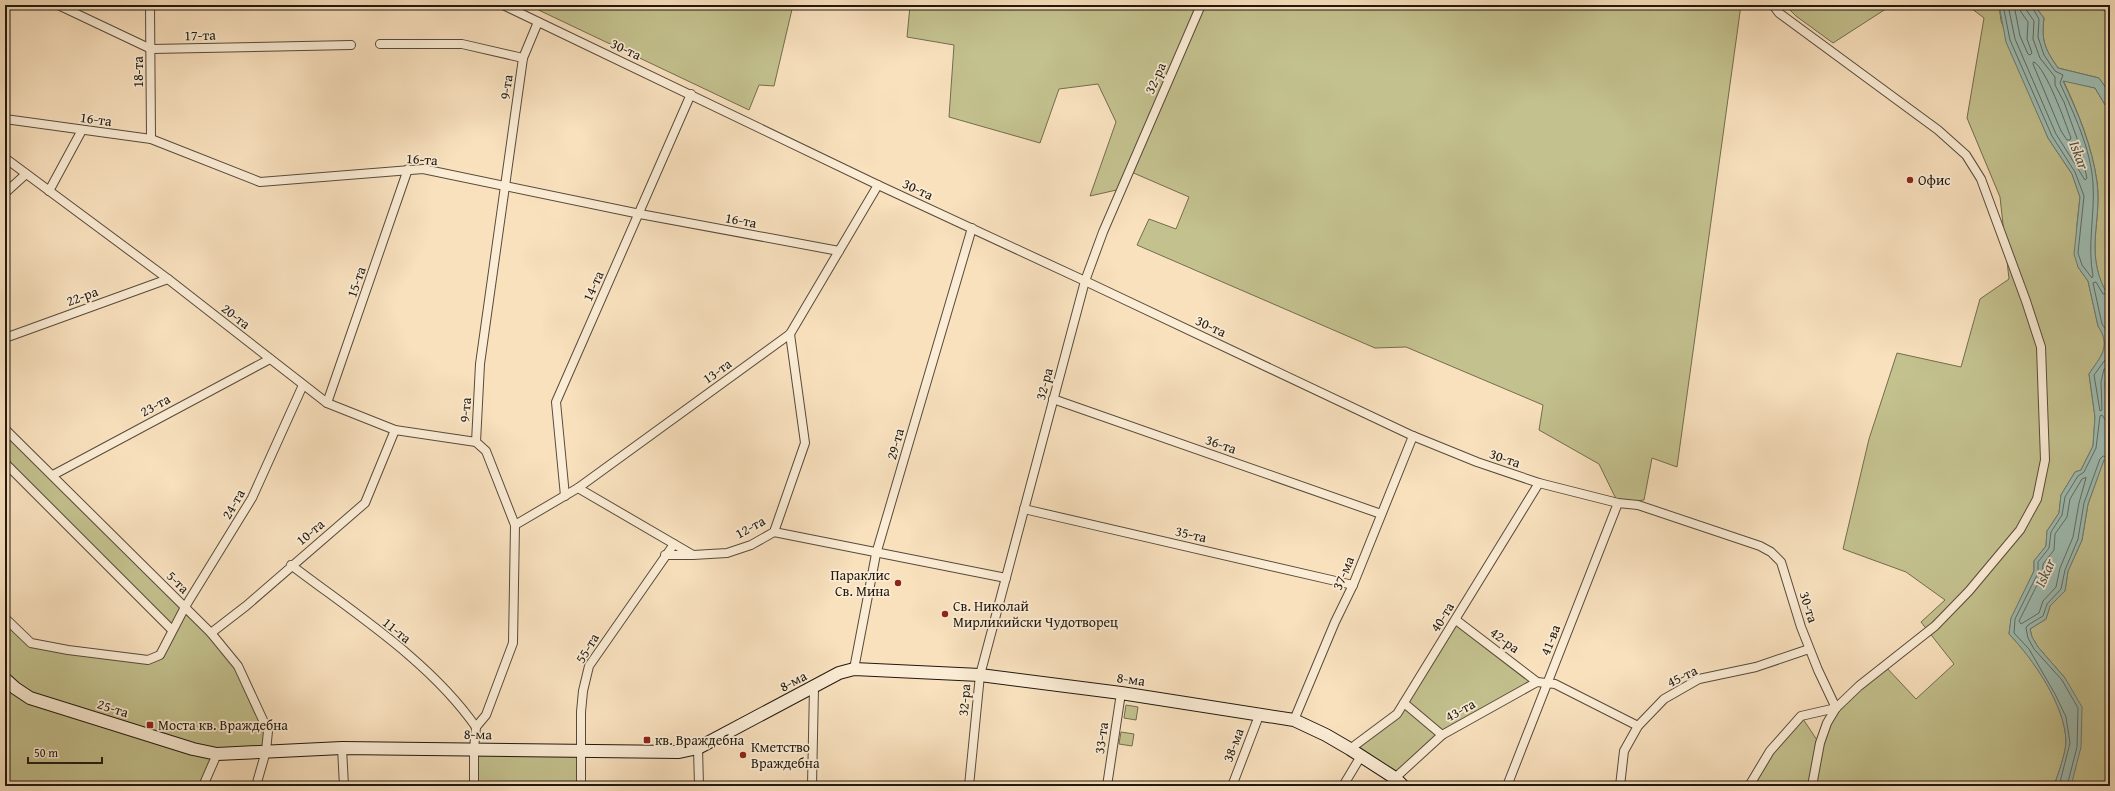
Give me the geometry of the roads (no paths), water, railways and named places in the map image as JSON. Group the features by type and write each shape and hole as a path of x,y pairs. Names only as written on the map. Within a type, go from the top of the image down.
{"street":[{"name":"17-та","path":"58,5 152,49 351,45"},
{"name":"18-та","path":"150,5 152,49 151,139"},
{"name":"30-та","path":"503,5 878,185 1086,280 1413,436 1477,462 1539,483 1618,503 1638,505 1760,546 1771,552 1782,562 1809,649 1836,708"},
{"name":"32-ра","path":"969,786 980,674 1086,280 1109,218 1201,5"},
{"path":"1772,5 1779,13 1938,130 1966,155 1981,179 2026,301 2041,347 2045,460 2037,499 2020,530 1969,591 1935,626 1859,686 1836,708 1827,724 1820,743 1812,786"},
{"name":"9-та","path":"474,786 474,749 476,727 486,714 513,643 515,525 486,451 476,442 480,364 523,58 538,22"},
{"path":"380,44 462,44 523,58"},
{"name":"14-та","path":"565,496 556,402 640,214 691,94"},
{"name":"16-та","path":"5,119 151,139 260,182 423,169 640,214 839,251"},
{"path":"50,191 82,130"},
{"name":"20-та","path":"5,158 168,279 327,403 395,430 476,442"},
{"name":"15-та","path":"327,403 408,169"},
{"path":"5,193 26,174"},
{"name":"13-та","path":"515,525 578,488 790,334 878,185"},
{"name":"29-та","path":"854,669 876,554 972,228"},
{"name":"22-ра","path":"5,338 168,279"},
{"name":"12-та","path":"665,555 727,553 751,545 774,532 806,443 790,334"},
{"name":"23-та","path":"53,475 270,359"},
{"name":"24-та","path":"172,630 252,498 303,385"},
{"name":"36-та","path":"1053,399 1381,514"},
{"name":"5-та","path":"5,429 211,633 238,666 268,731 266,751 256,786"},
{"name":"10-та","path":"211,633 246,606 291,565 366,503 395,430"},
{"name":"37-ма","path":"1294,720 1335,622 1353,585 1413,436"},
{"path":"5,463 172,630 160,654 148,660 68,650 31,643 5,618"},
{"name":"40-та","path":"1350,749 1397,714 1539,483"},
{"path":"578,488 693,555"},
{"name":"41-ва","path":"1507,786 1618,503"},
{"name":"35-та","path":"1024,509 1353,585"},
{"path":"774,532 876,554 1006,578"},
{"name":"55-та","path":"581,786 580,751 583,691 589,666 674,544"},
{"name":"11-та","path":"291,565 388,638 420,666 466,713 476,727"},
{"name":"42-ра","path":"1456,620 1537,682"},
{"name":"45-та","path":"1620,786 1624,751 1638,726 1664,699 1699,679 1756,667 1809,649"},
{"name":"8-ма","path":"217,754 342,748 679,752 698,748 840,673 854,669 980,674 1260,713 1294,720 1326,735 1350,749 1399,782"},
{"name":"25-та","path":"5,679 30,698 193,749 217,754"},
{"name":"43-та","path":"1399,782 1442,735 1537,682 1547,682"},
{"path":"1547,682 1555,684 1638,726"},
{"path":"814,687 814,785"},
{"name":"33-та","path":"1107,786 1120,693"},
{"path":"1404,703 1442,735"},
{"path":"1749,786 1770,751 1801,716 1836,708"},
{"name":"38-ма","path":"1232,786 1260,713"},
{"path":"342,748 344,786"},
{"path":"698,748 699,786"},
{"path":"203,786 217,754"},
{"path":"1343,786 1361,756"}],"water":[{"name":"Iskar","path":"1999,5 2034,5 2044,18 2043,33 2045,44 2058,68 2099,78 2110,94 2110,113 2095,88 2063,81 2084,130 2095,169 2098,196 2095,236 2096,262 2099,276 2105,290 2110,287 2110,367 2105,383 2107,414 2110,422 2110,461 2104,460 2088,504 2082,540 2068,571 2065,591 2050,606 2046,619 2030,629 2032,637 2038,647 2065,678 2082,707 2081,747 2071,786 2054,786 2062,764 2066,741 2064,727 2054,698 2028,656 2009,634 2011,618 2034,571 2034,561 2046,546 2047,531 2059,513 2061,495 2075,472 2081,470 2093,446 2095,417 2089,374 2103,352 2104,340 2098,326 2088,281 2078,267 2074,254 2080,197 2072,174 2048,138 2006,42"}],"place":[{"name":"Офис","path":"1910,180"},
{"name":"Параклис Св. Мина","path":"898,583"},
{"name":"Св. Николай Мирликийски Чудотворец","path":"945,614"},
{"name":"Моста кв. Враждебна","path":"150,725"},
{"name":"кв. Враждебна","path":"647,740"},
{"name":"Кметство Враждебна","path":"743,755"}]}
